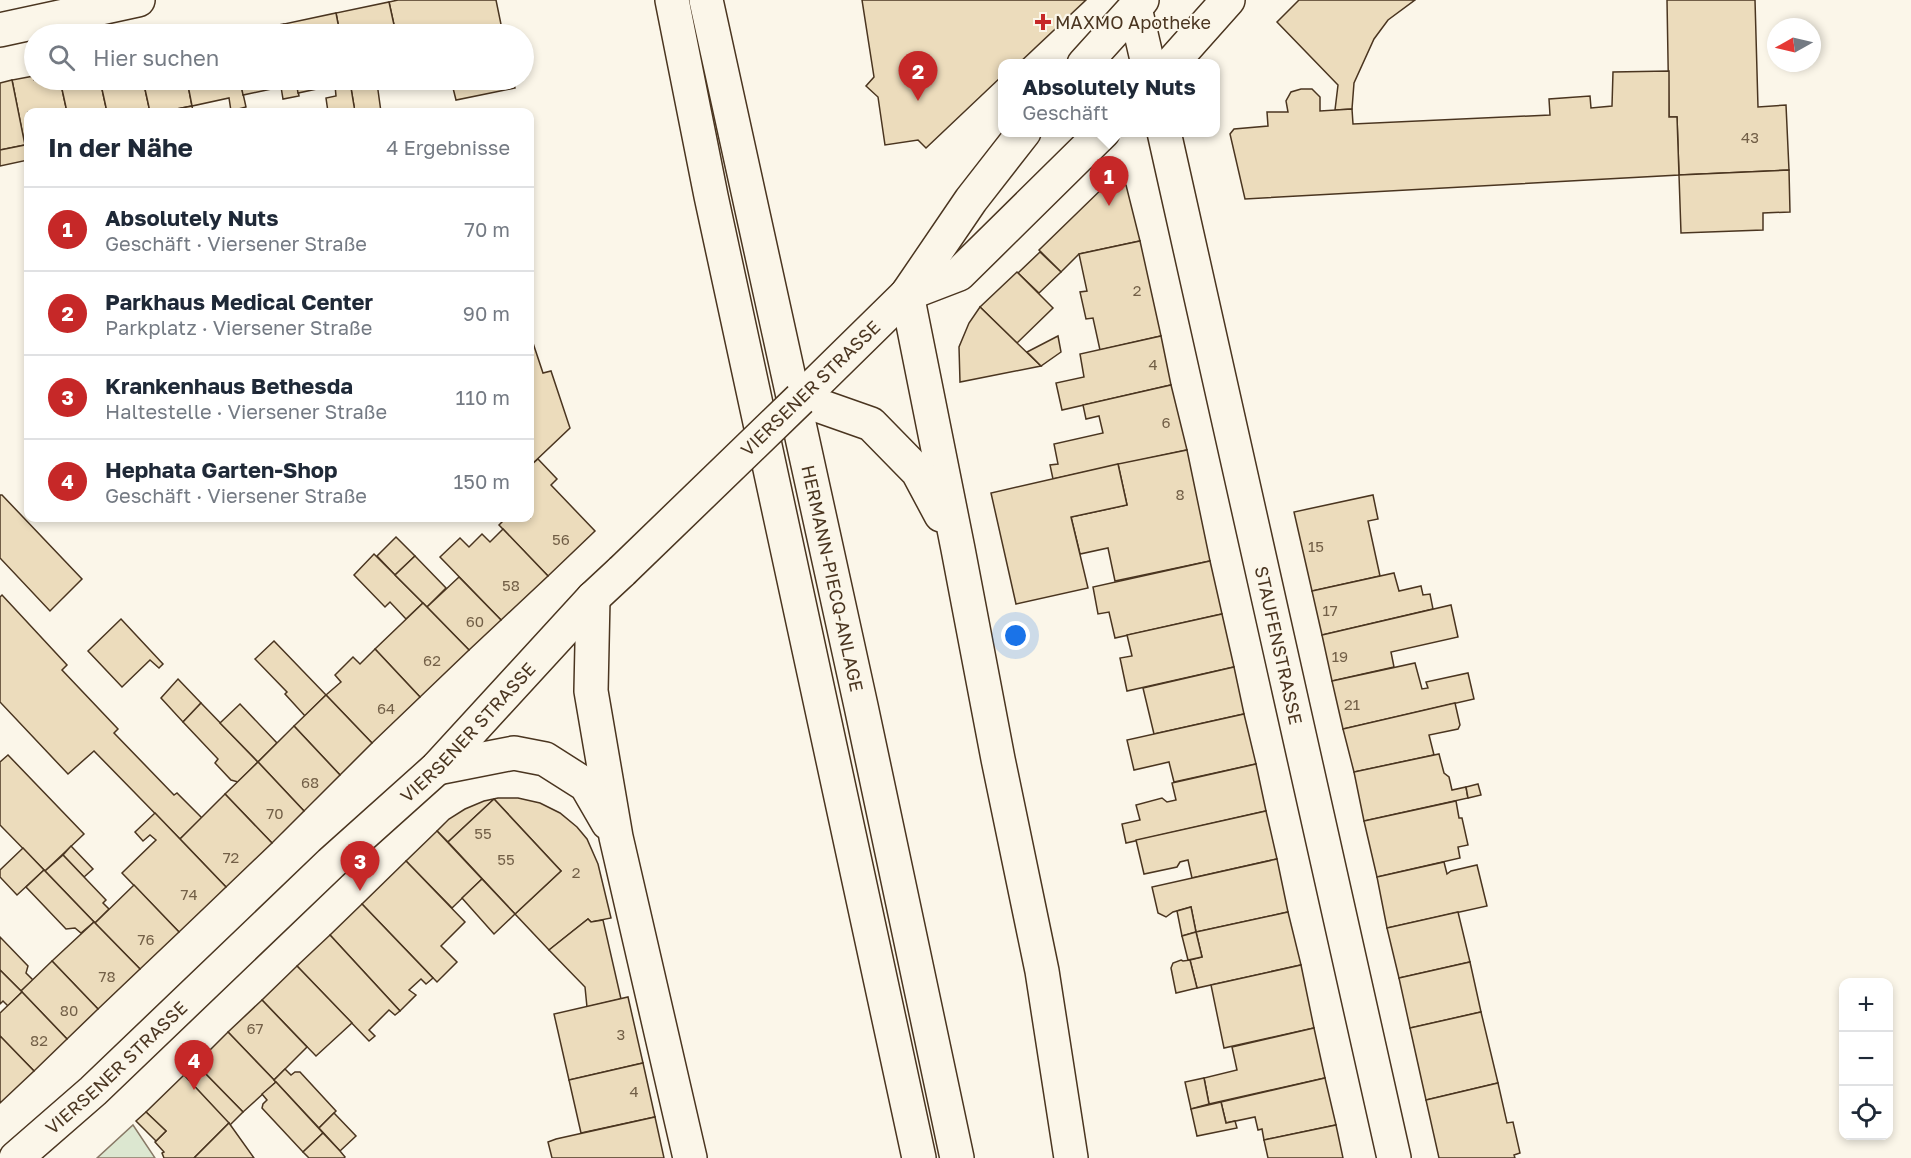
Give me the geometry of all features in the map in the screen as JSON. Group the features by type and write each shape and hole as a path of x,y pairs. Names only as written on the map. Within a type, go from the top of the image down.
{"main road":[{"path":"28,24 138,0"},
{"name":"HERMANN-PIECQ-ANLAGE","path":"672,0 711,196 919,1158"},
{"name":"HERMANN-PIECQ-ANLAGE","path":"706,0 861,706 957,1158"},
{"path":"1175,59 1228,0"},
{"path":"1088,59 1139,4"},
{"path":"1139,4 1147,59"},
{"path":"0,30 24,25"},
{"name":"VIERSENER STRASSE","path":"16,1158 93,1091 331,863 438,768 593,598 907,294 971,200 1020,137"},
{"name":"VIERSENER STRASSE","path":"907,294 959,274 1098,137"},
{"name":"STAUFENSTRASSE","path":"1165,137 1394,1158"},
{"path":"907,294 1042,971 1071,1158"},
{"path":"800,399 871,424 918,472 958,549"},
{"path":"593,598 591,691 616,837 690,1158"},
{"path":"438,768 514,753 545,759 586,785 616,837"}],"green space":[{"path":"133,1125 155,1158 97,1158"}],"building":[{"path":"398,0 496,0 501,24 394,24 389,2"},
{"path":"862,0 1086,0 1023,59 998,59 998,80 926,148 918,140 885,145 878,97 866,86 874,77"},
{"path":"1299,0 1415,0 1388,20 1374,39 1354,83 1352,109 1335,110 1338,85 1277,22"},
{"path":"1667,0 1755,0 1758,107 1786,105 1789,170 1679,175 1677,117 1669,117"},
{"path":"389,2 394,24 338,24 336,13"},
{"path":"336,13 338,24 284,24"},
{"path":"1669,71 1669,117 1677,117 1679,175 1245,199 1230,134 1234,129 1268,126 1267,112 1288,112 1286,101 1291,92 1301,89 1312,89 1320,97 1320,111 1352,109 1353,124 1550,115 1549,99 1590,96 1591,108 1612,106 1613,72"},
{"path":"24,78 24,90 62,90 66,108 24,108 24,142 12,80"},
{"path":"12,80 24,145 0,150 0,83"},
{"path":"62,90 102,90 106,108 66,108"},
{"path":"102,90 145,90 149,108 106,108"},
{"path":"145,90 189,90 192,106 149,108"},
{"path":"189,90 242,90 246,107 231,108 229,98 192,106"},
{"path":"242,90 267,90 243,95"},
{"path":"282,90 298,90 299,96 283,99"},
{"path":"335,90 351,90 354,108 327,108 326,98 336,96"},
{"path":"351,90 378,90 380,108 354,108"},
{"path":"454,90 505,90 456,100"},
{"path":"24,145 24,161 0,166 0,150"},
{"path":"1789,170 1790,212 1763,213 1763,230 1681,233 1679,175"},
{"path":"1111,180 1126,185 1140,241 1079,254 1061,272 1039,250"},
{"path":"1140,241 1161,336 1100,350 1093,318 1086,319 1080,292 1087,291 1079,254"},
{"path":"1040,252 1061,272 1039,293 1018,273"},
{"path":"1017,272 1053,308 1017,343 980,307"},
{"path":"980,307 1041,366 960,382 959,347 969,323"},
{"path":"1058,336 1061,352 1041,366 1027,352"},
{"path":"1161,336 1171,385 1062,410 1056,383 1084,377 1080,354"},
{"path":"534,346 543,373 551,371 570,428 534,462"},
{"path":"1171,385 1187,450 1053,479 1050,465 1058,464 1054,444 1103,433 1099,416 1086,419 1083,405"},
{"path":"1187,450 1210,561 1115,581 1108,548 1080,554 1071,517 1127,505 1118,464"},
{"path":"538,459 557,479 551,485 595,531 548,576 499,525 502,522 534,522 534,462"},
{"path":"1118,464 1127,505 1071,517 1088,588 1016,604 991,493"},
{"path":"0,495 2,495 24,518 24,522 28,522 82,579 50,611 0,558"},
{"path":"1373,495 1378,519 1368,521 1380,576 1312,591 1294,512"},
{"path":"503,529 548,576 501,620 440,557 460,538 469,547 482,534 490,542"},
{"path":"396,537 415,556 395,575 377,556"},
{"path":"374,554 423,603 406,619 390,602 385,607 354,575"},
{"path":"415,556 446,588 427,607 395,575"},
{"path":"1210,561 1222,614 1115,638 1109,612 1098,614 1093,587"},
{"path":"1394,573 1399,591 1421,586 1423,595 1430,594 1433,609 1322,635 1312,591"},
{"path":"459,577 501,620 469,650 427,607"},
{"path":"2,595 67,665 62,670 118,729 114,733 174,795 177,793 202,818 180,839 94,751 68,774 0,702 0,597"},
{"path":"423,603 469,650 420,697 375,649"},
{"path":"1451,605 1458,637 1391,652 1394,667 1332,681 1322,635"},
{"path":"1222,614 1234,667 1127,691 1120,658 1132,656 1127,635"},
{"path":"121,619 163,664 159,668 150,660 122,687 88,651"},
{"path":"274,641 326,695 305,716 285,694 287,692 255,659"},
{"path":"375,649 420,697 372,743 326,695 341,682 335,675 353,657 360,664"},
{"path":"1415,663 1422,689 1428,688 1426,682 1468,673 1474,699 1343,729 1332,681"},
{"path":"1234,667 1244,714 1154,734 1143,688"},
{"path":"178,679 201,703 183,722 161,698"},
{"path":"326,695 372,743 340,775 294,726"},
{"path":"201,703 258,762 238,782 231,780 215,763 218,759 183,722"},
{"path":"1455,703 1460,725 1458,729 1429,735 1434,755 1354,772 1343,729"},
{"path":"240,704 277,743 258,762 220,723"},
{"path":"1244,714 1256,764 1174,782 1169,762 1134,770 1127,740"},
{"path":"294,726 340,775 304,811 258,762"},
{"path":"1439,754 1452,790 1466,787 1468,798 1364,821 1354,772"},
{"path":"8,755 84,834 45,871 0,825 0,762"},
{"path":"258,762 304,811 272,843 225,794"},
{"path":"1256,764 1266,811 1126,843 1122,824 1140,820 1136,805 1162,798 1167,802 1176,800 1172,783"},
{"path":"1478,784 1481,795 1468,798 1466,787"},
{"path":"225,794 272,843 226,887 180,839"},
{"path":"498,798 518,798 540,803 560,813 577,827 587,839 598,864 611,918 591,922 588,919 549,950 515,914 561,871 494,799 448,842 437,831 449,819 465,809 484,801"},
{"path":"494,799 561,871 515,914 448,842"},
{"path":"1456,801 1468,845 1458,847 1460,858 1377,877 1364,821"},
{"path":"1266,811 1277,859 1192,878 1188,860 1180,862 1177,867 1144,874 1136,840"},
{"path":"155,813 226,887 179,932 122,873 156,840 150,835 143,841 135,832"},
{"path":"437,831 482,879 452,908 406,861"},
{"path":"71,846 93,869 84,877 63,855"},
{"path":"23,848 44,870 17,895 0,877 0,870"},
{"path":"63,855 106,900 103,903 109,909 95,923 45,871"},
{"path":"1277,859 1288,912 1196,932 1191,907 1173,912 1166,917 1158,913 1152,887"},
{"path":"406,861 465,922 441,946 457,962 437,982 362,904"},
{"path":"1444,862 1447,874 1477,865 1487,906 1387,928 1377,877"},
{"path":"44,870 94,922 81,933 75,928 66,929 26,887"},
{"path":"482,879 515,914 494,934 462,898"},
{"path":"134,885 179,932 140,969 95,923"},
{"path":"362,904 433,978 426,984 421,979 409,990 416,995 400,1011 330,935"},
{"path":"1191,907 1196,932 1182,936 1177,911"},
{"path":"1288,912 1301,965 1197,988 1190,960 1202,957 1196,932"},
{"path":"1458,912 1470,962 1399,978 1387,928"},
{"path":"588,919 591,922 603,920 621,999 587,1007 585,987 549,950"},
{"path":"94,922 140,969 98,1009 52,961"},
{"path":"1196,932 1202,957 1188,960 1182,936"},
{"path":"330,935 400,1011 395,1015 389,1010 369,1030 375,1036 369,1041 297,966"},
{"path":"0,937 28,966 26,973 33,980 21,991 0,970"},
{"path":"1190,960 1197,988 1176,993 1171,968 1173,963"},
{"path":"52,961 98,1009 67,1039 21,991"},
{"path":"1470,962 1481,1012 1410,1028 1399,978"},
{"path":"1301,965 1314,1028 1224,1048 1211,985"},
{"path":"297,966 352,1023 316,1056 262,1000"},
{"path":"0,970 22,992 8,1006 3,1001 0,1004"},
{"path":"22,992 67,1039 34,1071 0,1036 0,1013"},
{"path":"628,997 643,1063 569,1080 554,1014"},
{"path":"262,1000 307,1047 274,1080 228,1032"},
{"path":"1481,1012 1498,1083 1426,1100 1410,1028"},
{"path":"1314,1028 1325,1078 1209,1104 1204,1078 1237,1070 1232,1047"},
{"path":"228,1032 276,1082 243,1112 196,1064"},
{"path":"0,1036 34,1071 0,1103"},
{"path":"643,1063 655,1117 581,1133 569,1080"},
{"path":"196,1064 243,1112 230,1125 184,1075"},
{"path":"285,1069 291,1075 300,1072 336,1111 319,1128 274,1080"},
{"path":"184,1075 229,1123 194,1158 164,1158 162,1153 164,1152 155,1142 166,1131 146,1112"},
{"path":"1204,1078 1209,1104 1191,1109 1185,1082"},
{"path":"1325,1078 1336,1125 1264,1140 1262,1129 1258,1130 1255,1117 1226,1123 1221,1102"},
{"path":"276,1082 323,1133 303,1152 262,1108 267,1100 262,1094"},
{"path":"1498,1083 1507,1123 1513,1122 1520,1153 1514,1155 1515,1158 1439,1158 1426,1100"},
{"path":"1221,1102 1226,1123 1235,1121 1237,1128 1197,1136 1191,1109"},
{"path":"146,1112 166,1131 156,1141 136,1121"},
{"path":"334,1113 356,1136 340,1151 319,1128"},
{"path":"655,1117 664,1158 552,1158 548,1142"},
{"path":"229,1123 254,1158 194,1158"},
{"path":"1336,1125 1343,1158 1268,1158 1264,1140"},
{"path":"323,1133 344,1158 309,1158 303,1152"}],"place":[{"name":"MAXMO Apotheke","path":"1043,22"},
{"name":"Parkhaus Medical Center","path":"918,101"},
{"name":"Absolutely Nuts","path":"1109,206"},
{"name":"Krankenhaus Bethesda","path":"360,891"},
{"name":"Hephata Garten-Shop","path":"194,1090"}]}
